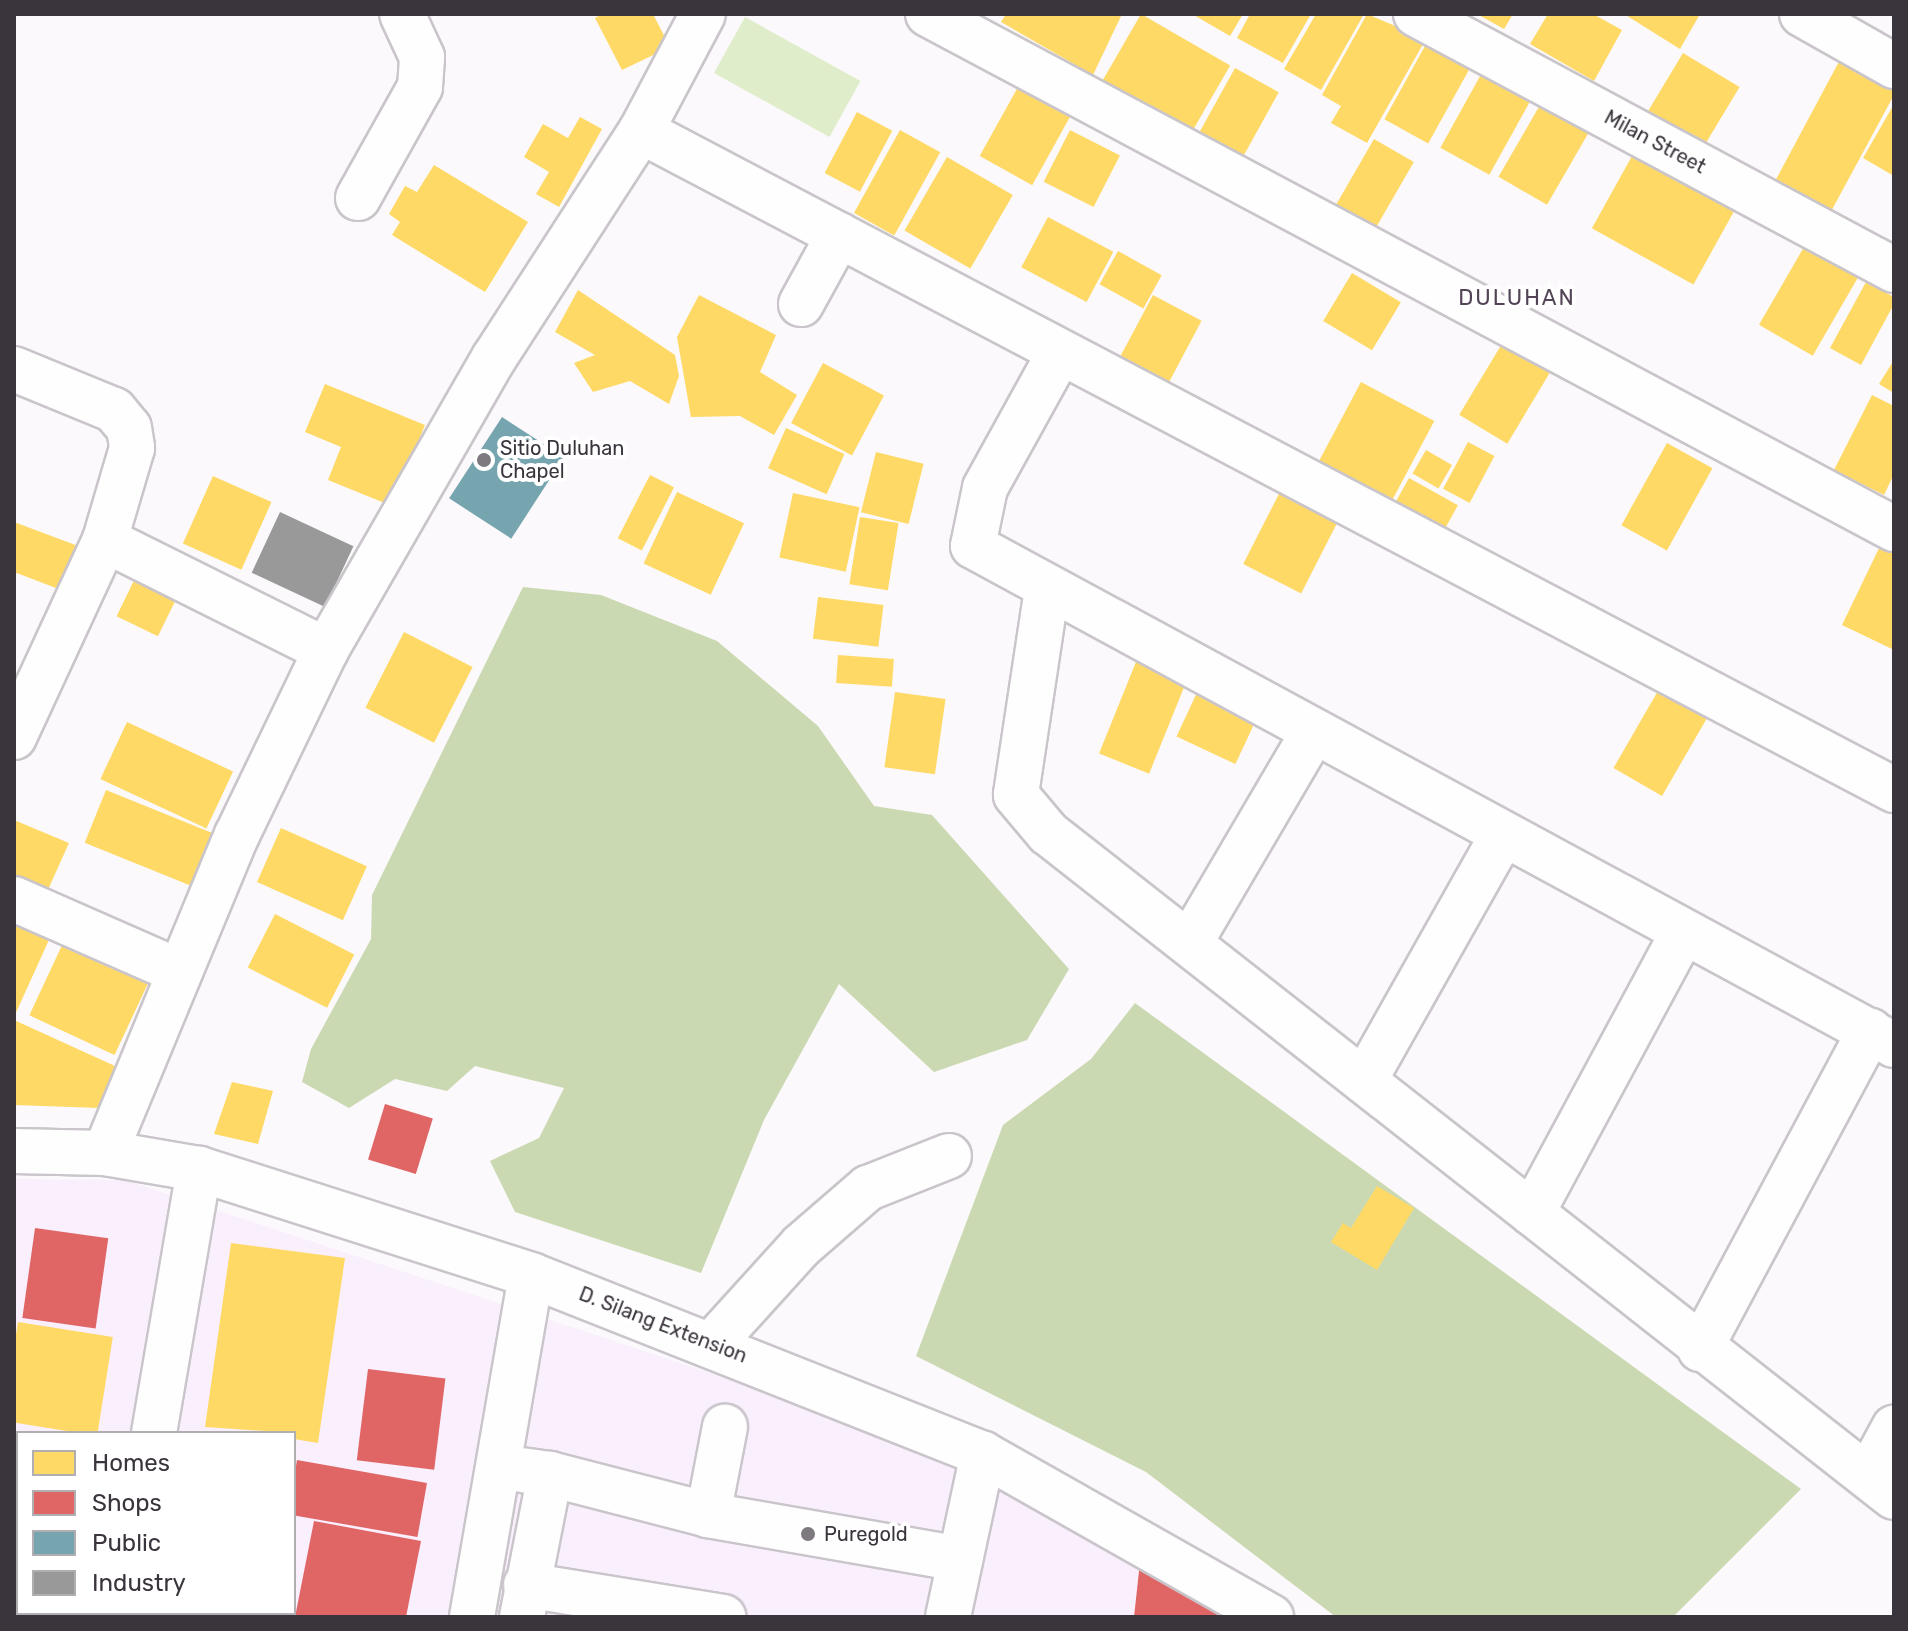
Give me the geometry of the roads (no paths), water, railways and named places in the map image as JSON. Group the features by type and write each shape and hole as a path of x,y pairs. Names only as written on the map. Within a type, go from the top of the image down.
{"street":[{"path":"358,198 420,87 422,57 402,14"},
{"path":"105,1153 180,972 326,650 494,358 641,131 703,14"},
{"path":"928,14 1894,529"},
{"name":"Milan Street","path":"1416,14 1894,270"},
{"path":"1802,14 1894,66"},
{"path":"641,131 1894,790"},
{"path":"801,304 839,235"},
{"path":"1060,352 985,488 972,529 973,546 1313,733 1882,1038 1700,1349"},
{"path":"14,369 114,410 129,428 132,448 105,540 14,737"},
{"path":"105,540 326,650"},
{"path":"1047,589 1016,795 1088,868 1192,939 1364,1081 1700,1349 1881,1486 1894,1428"},
{"path":"1192,939 1313,733"},
{"path":"1364,1081 1503,834"},
{"path":"14,899 180,972"},
{"path":"1532,1213 1683,933"},
{"name":"D. Silang Extension","path":"14,1151 105,1153 199,1169 531,1275 713,1343 983,1454 1271,1617"},
{"path":"713,1343 801,1246 868,1188 949,1156"},
{"path":"154,1431 199,1169"},
{"path":"472,1617 531,1275"},
{"path":"708,1515 725,1427"},
{"path":"948,1617 983,1454"},
{"path":"499,1466 550,1474 708,1515 960,1559"},
{"path":"550,1474 524,1601 723,1617"}],"place":[{"name":"Sitio Duluhan Chapel","path":"484,460"},
{"name":"Puregold","path":"808,1534"}],"district":[{"name":"DULUHAN","path":"1517,298"}]}
